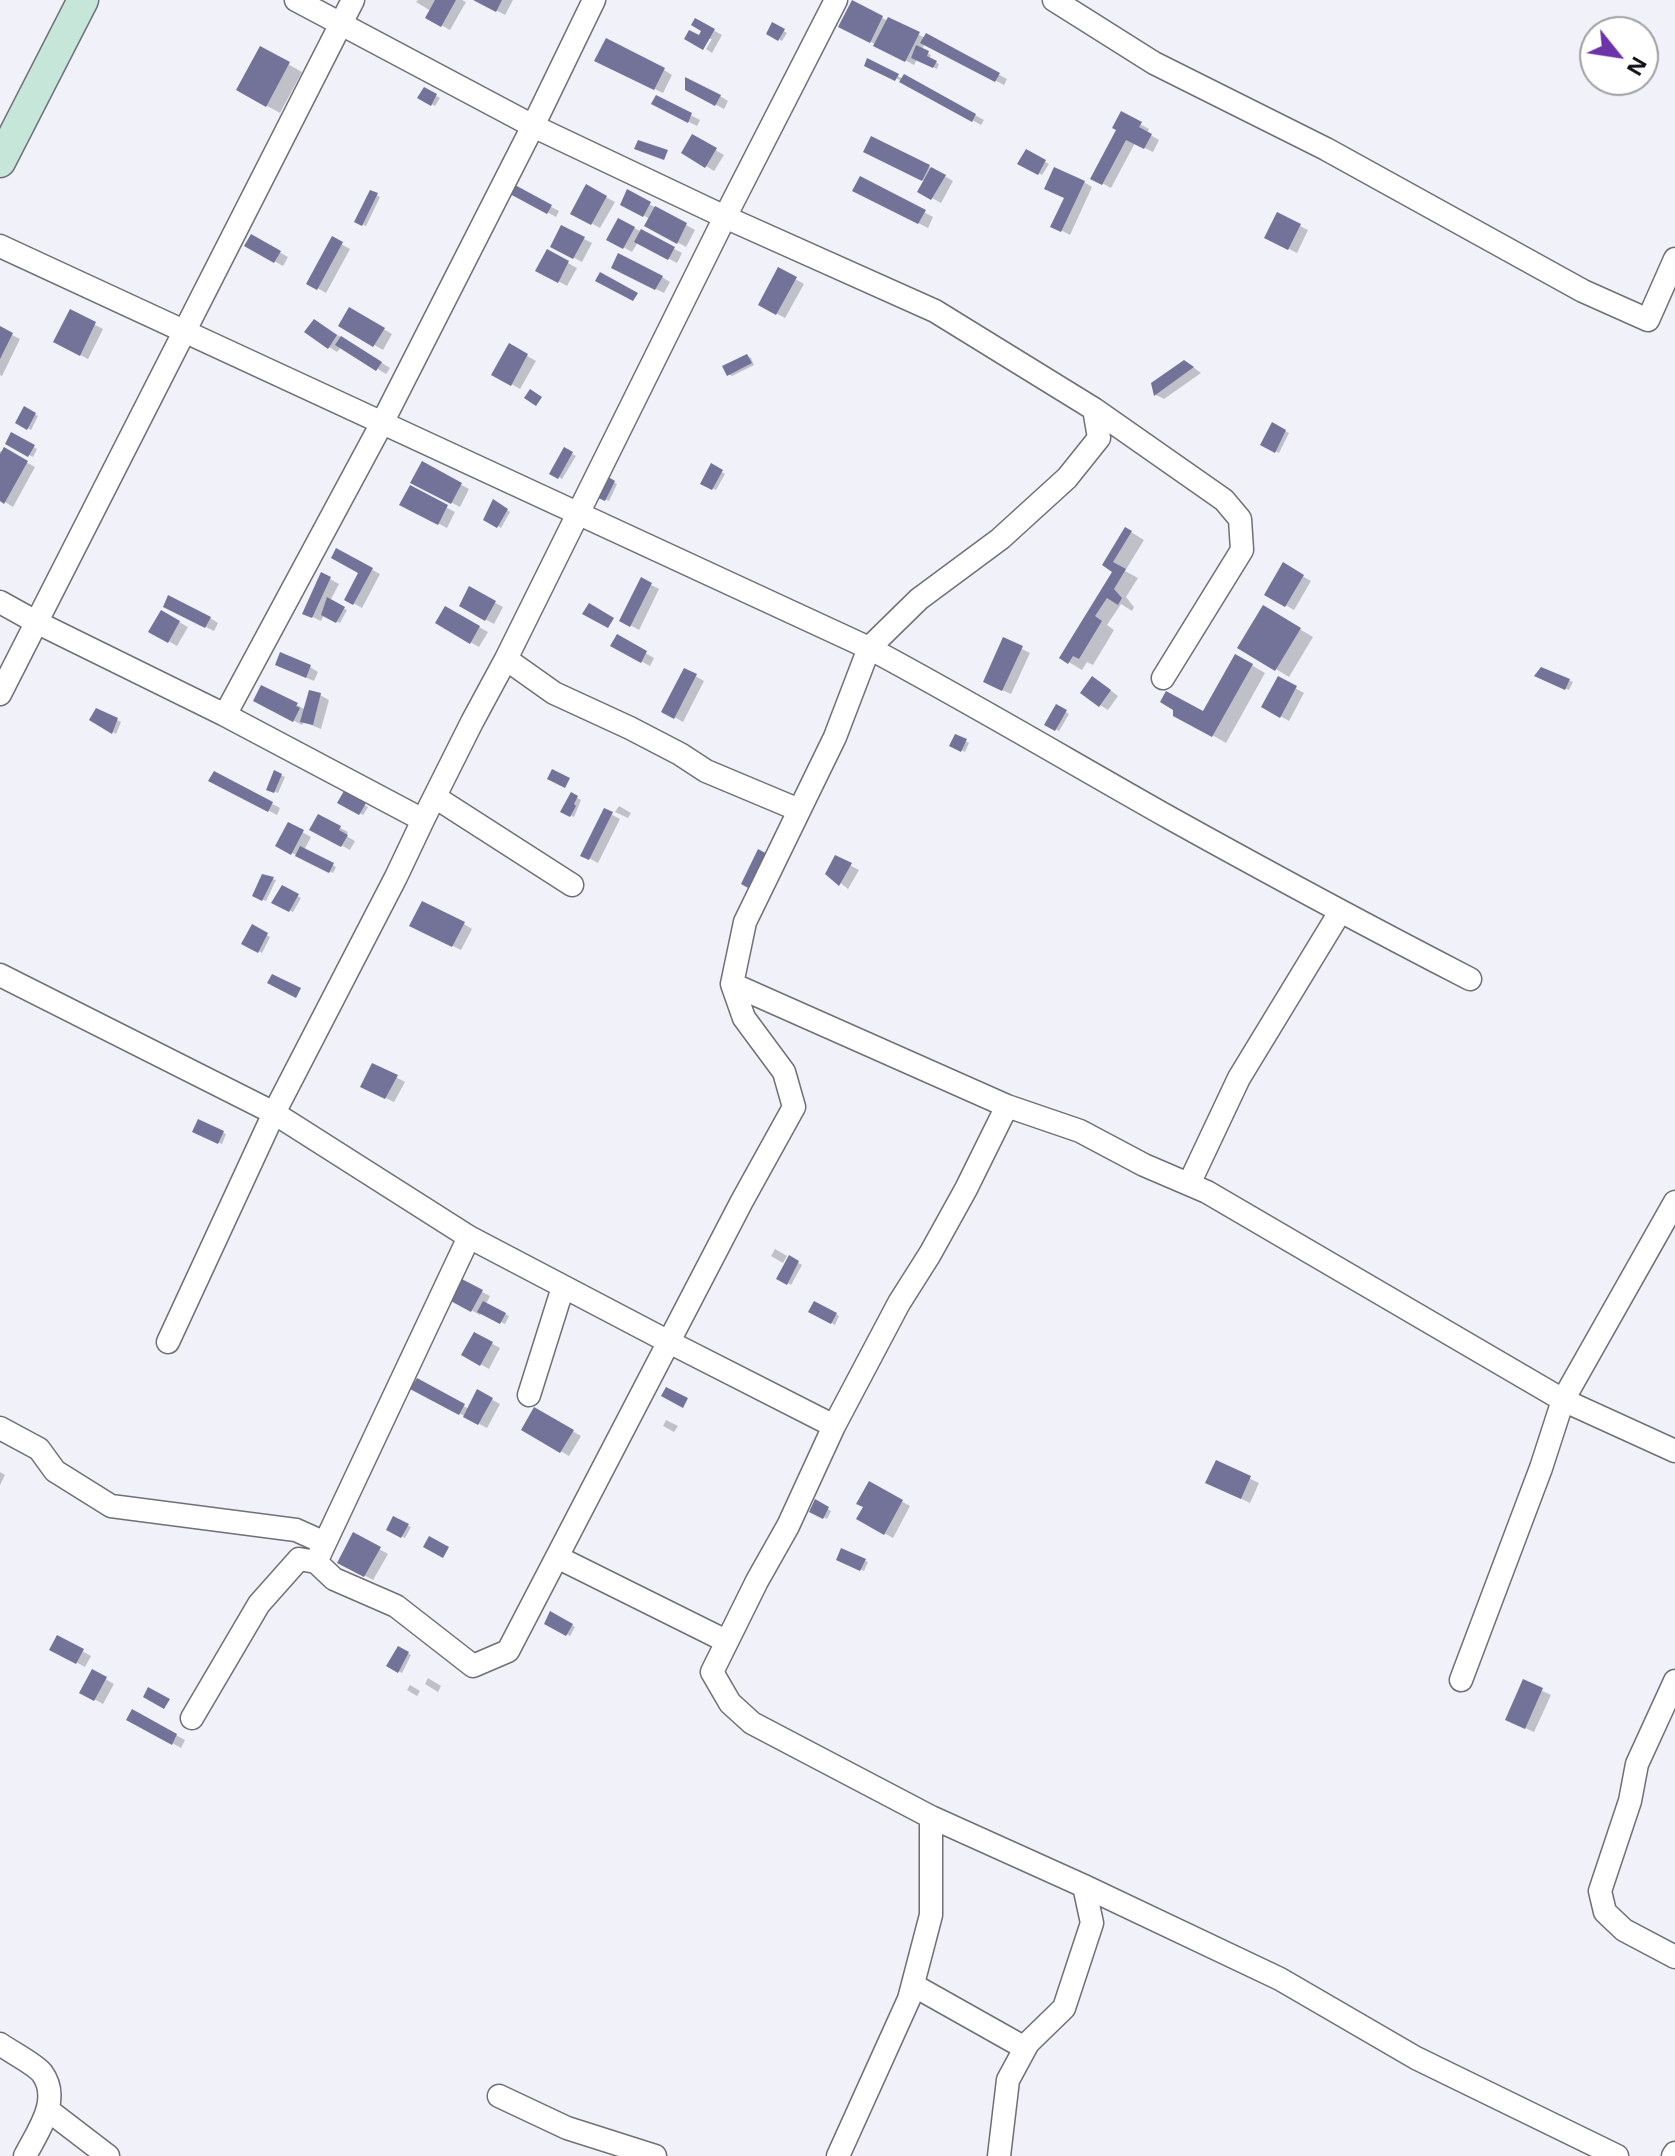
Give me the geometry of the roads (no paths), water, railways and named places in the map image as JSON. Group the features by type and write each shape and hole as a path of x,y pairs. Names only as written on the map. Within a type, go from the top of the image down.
{"main road":[{"path":"0,162 83,0"}],"street":[{"path":"296,0 533,126 935,311 1094,409 1224,500 1240,519 1242,550 1163,678"},
{"path":"0,694 353,0"},
{"path":"225,715 382,423 594,0"},
{"path":"168,1342 274,1113 396,877 836,0"},
{"path":"1054,0 1154,63 1326,149 1583,291 1648,320 1675,259"},
{"path":"0,246 869,648 1340,912 1470,979"},
{"path":"0,1428 39,1449 55,1471 111,1506 296,1530 320,1553 334,1579 396,1606 473,1666 508,1651 794,1107 784,1072 744,1018 732,984 745,922 835,737 869,648 919,599 1000,539 1067,478 1099,438 1094,409"},
{"path":"0,602 225,715 423,820"},
{"path":"506,659 554,693 655,741 706,771 799,810"},
{"path":"435,797 572,885"},
{"path":"1189,1184 1239,1078 1340,912"},
{"path":"0,975 274,1113 469,1237 834,1426"},
{"path":"732,984 1007,1106 1080,1131 1144,1165 1207,1192 1563,1400 1675,1451"},
{"path":"1007,1106 959,1202 899,1303 834,1426 788,1526 726,1641 712,1672 730,1703 752,1723 931,1817 1280,1979 1416,2058 1617,2156"},
{"path":"1461,1680 1541,1468 1563,1400 1675,1202"},
{"path":"192,1718 259,1604 299,1559 320,1553 469,1237"},
{"path":"529,1395 563,1287"},
{"path":"557,1557 726,1641"},
{"path":"1675,1681 1637,1764 1630,1801 1600,1891 1605,1912 1624,1930 1675,1957"},
{"path":"838,2156 913,1985 931,1915 931,1817"},
{"path":"999,2156 1008,2080 1025,2048 1064,2008 1092,1923 1084,1886"},
{"path":"913,1985 1025,2048"},
{"path":"0,2044 42,2072 51,2092 48,2110 25,2156"},
{"path":"499,2096 567,2128 655,2156"},
{"path":"48,2110 108,2156"}]}
